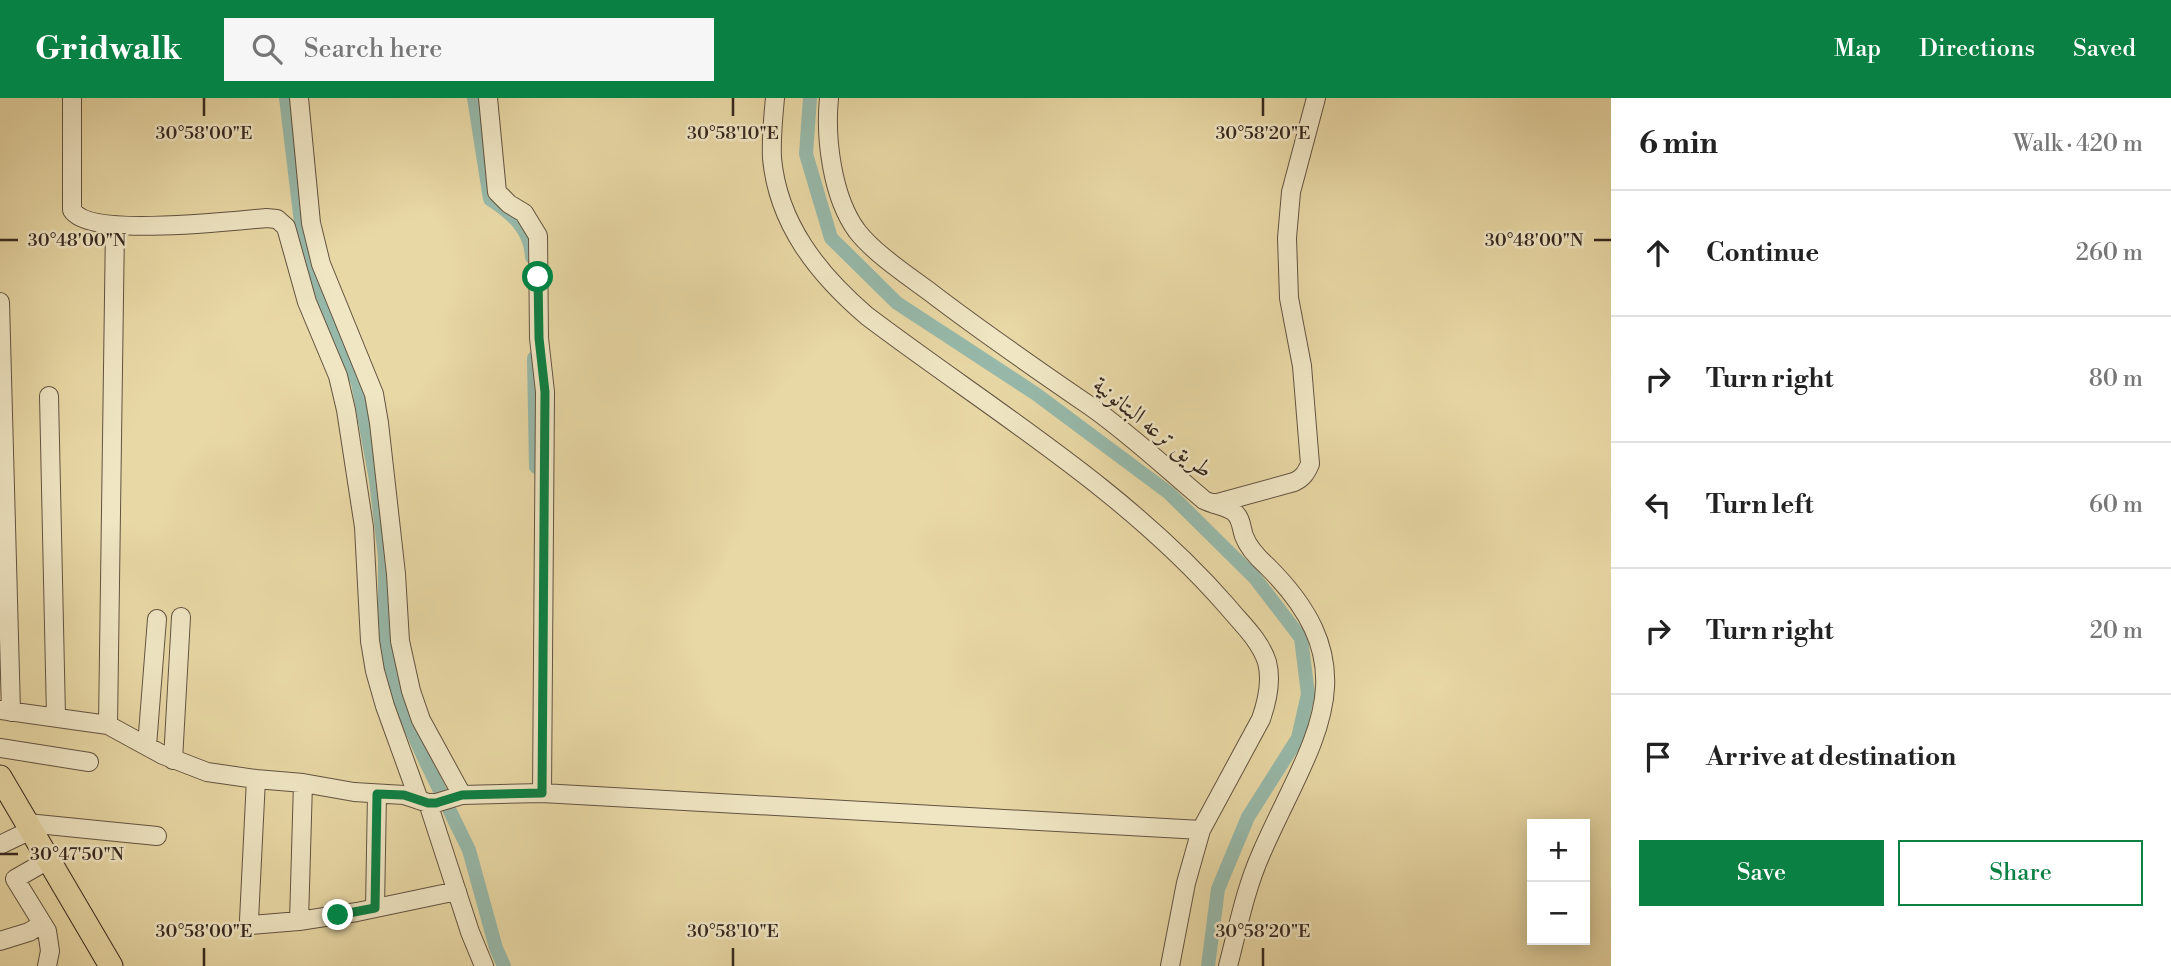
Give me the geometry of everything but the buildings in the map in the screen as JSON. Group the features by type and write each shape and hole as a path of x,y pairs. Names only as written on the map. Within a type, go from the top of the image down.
{"main road":[{"path":"0,777 111,966"}],"street":[{"path":"72,98 72,210 81,218 115,226 266,218 277,219 286,227 307,302 338,376 346,410 364,527 370,641 375,671 385,706 439,800"},
{"path":"299,98 311,223 321,264 374,394 395,560 400,641 411,691 421,720 457,891 484,966"},
{"path":"488,98 497,192 500,198 524,214 538,236 539,338 545,392 542,793"},
{"path":"775,98 772,158 785,215 798,239 830,282 885,329 1126,506 1169,544 1217,594 1262,651 1269,671 1265,707 1252,737 1201,830 1186,883 1170,966"},
{"name":"طريق ترعه البتانونية","path":"829,98 834,173 846,211 858,231 913,281 998,344 1094,408 1205,500 1235,513 1248,544 1289,588 1313,627 1320,647 1326,689 1320,722 1311,748 1247,888 1228,966"},
{"path":"1213,504 1294,482 1302,478 1310,464 1302,366 1289,298 1287,238 1291,192 1316,98"},
{"path":"108,725 115,226"},
{"path":"0,302 6,711 108,725 173,760 207,772 377,794 439,800 542,793 1201,830"},
{"path":"49,396 56,717"},
{"path":"173,760 181,617"},
{"path":"147,746 157,620"},
{"path":"0,748 89,762"},
{"path":"256,779 250,924 256,926 299,922 457,891"},
{"path":"299,922 303,783"},
{"path":"375,908 377,794"},
{"path":"0,845 29,826 158,836"},
{"path":"47,966 50,940 42,924 7,880 48,860"},
{"path":"0,941 11,939 42,924"}],"waterway":[{"path":"286,98 302,231 324,311 358,383 376,480 385,557 385,648 401,706 469,850 496,948 504,966"},
{"path":"474,98 490,199 519,223 528,239 532,257"},
{"path":"810,98 806,154 831,238 897,303 1036,394 1169,493 1255,578 1301,638 1308,694 1298,738 1248,817 1218,889 1208,966"},
{"path":"534,358 536,467"}],"route":[{"path":"338,915 375,908 377,794 411,796 428,803 436,803 462,795 542,793 545,392 539,338 538,277"}]}
